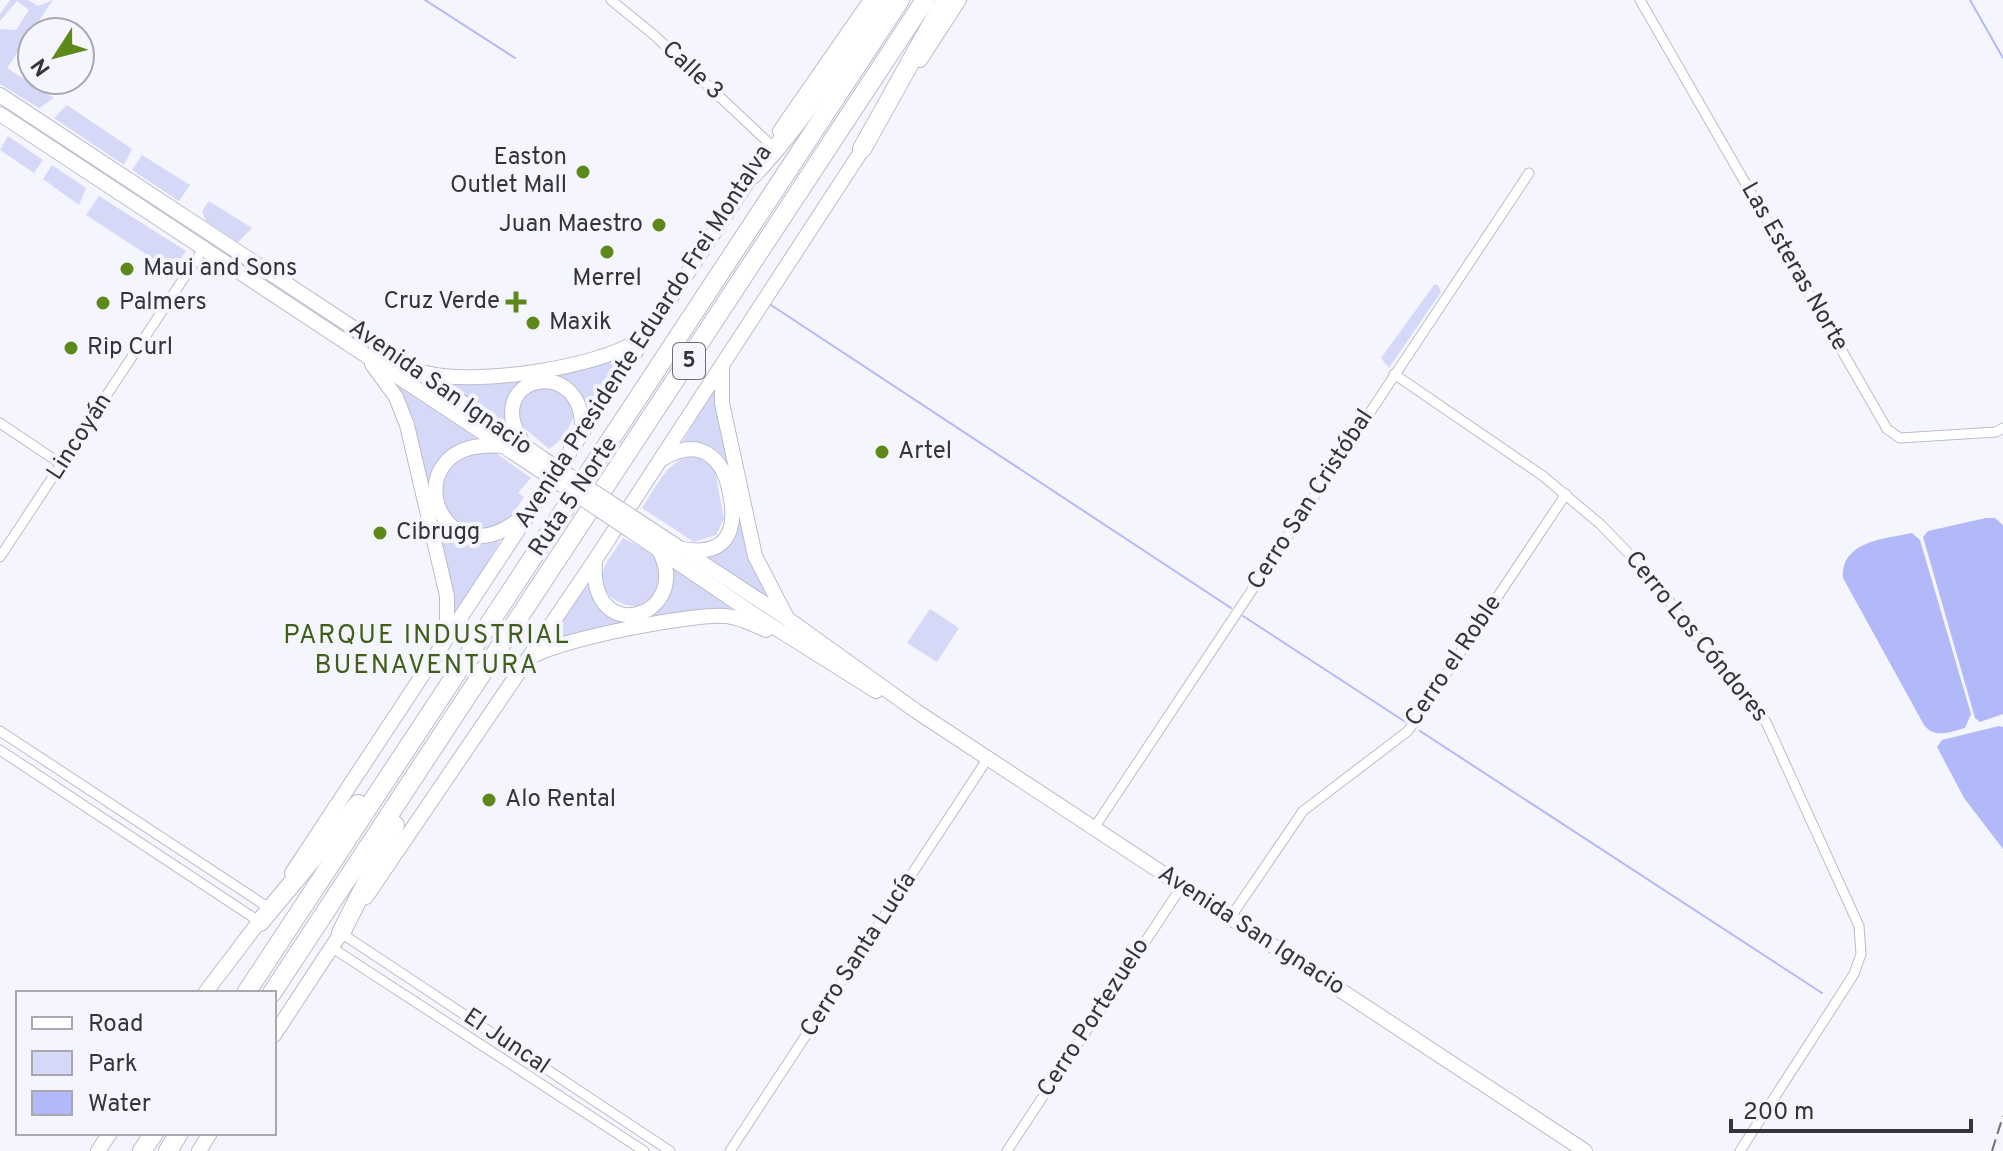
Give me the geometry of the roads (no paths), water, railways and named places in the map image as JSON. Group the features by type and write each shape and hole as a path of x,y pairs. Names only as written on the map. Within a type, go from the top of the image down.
{"highway":[{"path":"752,175 783,140 844,55 890,0"},
{"name":"Ruta 5 Norte","path":"247,991 900,0"},
{"name":"Ruta 5 Norte","path":"273,991 925,0"},
{"path":"862,149 945,0"},
{"path":"336,940 451,721"},
{"path":"264,915 423,725"}],"main road":[{"name":"Avenida Presidente Eduardo Frei Montalva","path":"207,991 264,915 771,145 871,0"},
{"path":"276,1032 595,560 959,0"},
{"name":"Avenida San Ignacio","path":"0,95 208,242 415,368 528,448 538,462"},
{"name":"Avenida San Ignacio","path":"0,114 158,209"},
{"name":"Avenida San Ignacio","path":"208,242 364,354 501,446 538,462 634,526 677,547 788,619 916,711 1585,1151"},
{"path":"415,368 456,379 483,379 604,357 646,334"},
{"path":"364,354 390,388 404,415 447,596 447,637"},
{"path":"384,367 393,361 393,354"},
{"path":"725,358 720,381 722,403 755,556 768,586 788,619"},
{"path":"528,448 513,425 511,409 521,391 534,382 555,382 571,392 580,409 582,431"},
{"path":"501,446 471,447 450,457 435,484 438,510 454,529 477,538 503,530 530,509"},
{"path":"660,461 683,449 706,450 724,469 731,498 734,521 721,544 704,550 677,547"},
{"name":"Avenida San Ignacio","path":"634,526 659,549 793,640 916,711"},
{"path":"595,560 594,584 601,600 613,612 632,616 648,611 664,592 665,568 659,549"},
{"path":"528,660 567,641 709,616 739,619 793,640"}],"street":[{"name":"Calle 3","path":"611,0 654,35 771,145"},
{"name":"Las Esteras Norte","path":"1640,0 1887,429 1900,438 1996,432 2003,428"},
{"name":"Cerro San Cristóbal","path":"1094,828 1529,173"},
{"name":"Lincoyán","path":"0,557 208,242"},
{"name":"Cerro Los Cóndores","path":"1394,374 1566,494 1633,557 1766,722 1861,933 1861,954 1854,974 1740,1151"},
{"path":"0,423 61,464"},
{"name":"Cerro el Roble","path":"1230,918 1305,808 1400,738 1413,724 1566,494"},
{"path":"0,731 207,868 264,915"},
{"path":"0,750 199,881 264,915"},
{"name":"Cerro Santa Lucía","path":"730,1151 988,758"},
{"path":"199,881 207,868"},
{"name":"Cerro Portezuelo","path":"1007,1151 1182,886"},
{"name":"El Juncal","path":"336,940 644,1151"},
{"name":"El Juncal","path":"336,940 670,1151"}],"water":[{"path":"1995,518 2003,525 2003,714 1980,722 1975,718 1923,537 1928,531"},
{"path":"1912,533 1920,540 1971,714 1965,728 1948,732 1933,732 1924,725 1843,578 1844,566 1857,549 1877,540"},
{"path":"2003,727 2003,849 1964,798 1937,747 1942,740"}],"waterway":[{"path":"425,0 515,58"},
{"path":"1970,0 2003,58"},
{"path":"771,305 1231,608"},
{"path":"1243,616 1407,723"},
{"path":"1420,731 1822,993"}],"railway":[{"path":"1992,1151 2003,1116"}],"place":[{"name":"Easton Outlet Mall","path":"583,172"},
{"name":"Juan Maestro","path":"659,225"},
{"name":"Merrel","path":"607,252"},
{"name":"Maui and Sons","path":"127,269"},
{"name":"Cruz Verde","path":"516,302"},
{"name":"Palmers","path":"103,303"},
{"name":"Maxik","path":"533,323"},
{"name":"Rip Curl","path":"71,348"},
{"name":"Artel","path":"882,452"},
{"name":"Cibrugg","path":"380,533"},
{"name":"Alo Rental","path":"489,800"}],"district":[{"name":"PARQUE INDUSTRIAL BUENAVENTURA","path":"427,651"}]}
